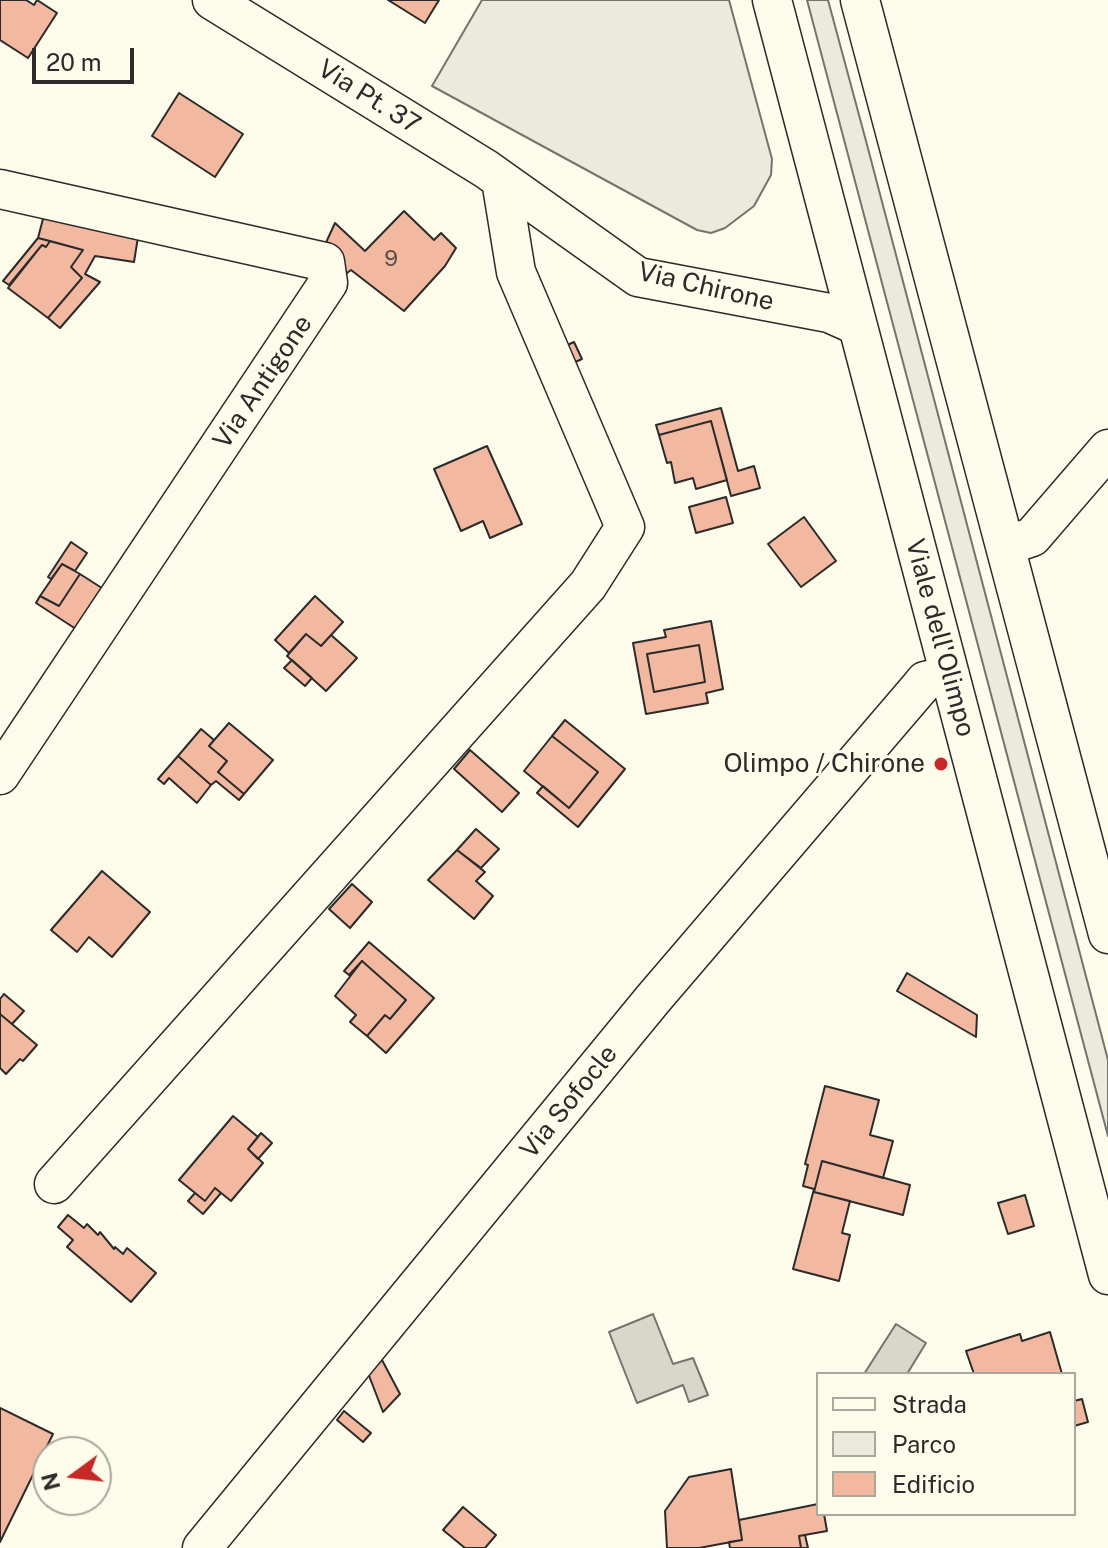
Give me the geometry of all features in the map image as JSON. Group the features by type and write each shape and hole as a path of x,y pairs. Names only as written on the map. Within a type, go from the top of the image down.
{"street":[{"name":"Via Pt. 37","path":"212,0 494,174"},
{"name":"Viale dell'Olimpo","path":"772,0 1108,1275"},
{"path":"860,0 1108,934"},
{"name":"Via Chirone","path":"494,174 638,277 829,313 858,326"},
{"path":"54,1184 588,585 625,527 516,272 494,174"},
{"name":"Via Antigone","path":"0,189 325,262 328,283 0,775"},
{"path":"1005,546 1032,537 1108,449"},
{"name":"Via Sofocle","path":"202,1548 653,999 925,681 950,675"}],"green space":[{"path":"482,0 729,0 772,159 771,175 754,206 725,228 711,233 697,230 432,86"},
{"path":"807,0 828,0 866,141 1108,1060 1108,1136"}],"shaded area":[{"path":"653,1314 673,1364 693,1358 708,1395 689,1402 683,1385 637,1403 609,1332"},
{"path":"896,1324 926,1343 908,1372 865,1372"}],"building":[{"path":"0,0 26,0 34,5 37,0 57,13 28,58 0,40"},
{"path":"388,0 439,0 425,23"},
{"path":"179,93 243,134 215,177 152,136"},
{"path":"404,211 434,240 441,233 456,248 445,266 404,311 351,270 347,273 323,249 335,223 365,251"},
{"path":"44,215 138,237 134,262 95,256 85,274 100,282 60,328 48,318 82,278 71,267 83,250 38,238"},
{"path":"38,238 50,241 46,247 42,245 9,285 3,281"},
{"path":"50,241 83,250 71,267 82,278 48,318 8,288 42,245 46,247"},
{"path":"574,342 582,359 571,364 563,347"},
{"path":"721,408 738,471 754,466 760,488 731,496 711,421 659,435 656,425"},
{"path":"711,421 727,480 696,489 693,478 675,483 671,462 667,463 659,435"},
{"path":"487,446 522,524 490,538 483,521 461,531 434,469"},
{"path":"726,497 733,523 696,533 689,507"},
{"path":"804,517 836,561 801,587 768,544"},
{"path":"71,542 87,553 75,571 62,564 51,579 48,577"},
{"path":"62,564 80,574 59,606 40,596"},
{"path":"80,574 105,590 79,631 36,603 40,596 59,606"},
{"path":"315,596 343,622 321,646 306,634 289,653 275,640"},
{"path":"711,621 723,689 706,693 708,703 646,714 633,643 666,637 664,630","holes":["699,645 705,682 654,692 647,654"]},
{"path":"306,634 321,646 331,635 357,658 326,691 287,656"},
{"path":"699,645 705,682 654,692 647,654"},
{"path":"292,660 312,678 305,686 284,668"},
{"path":"565,720 625,769 578,827 537,793 543,786 569,808 598,772 552,736"},
{"path":"229,723 273,760 244,794 218,772 227,761 209,746"},
{"path":"201,729 214,740 209,746 227,761 218,772 244,794 239,800 216,781 211,785 178,756"},
{"path":"552,736 598,772 569,808 524,771"},
{"path":"470,750 519,793 502,812 454,769"},
{"path":"178,756 211,785 197,803 169,778 164,784 158,779"},
{"path":"476,829 499,849 481,868 457,850"},
{"path":"457,850 485,872 476,881 493,896 474,919 428,880"},
{"path":"102,871 150,912 112,957 89,937 77,952 51,930"},
{"path":"352,884 372,902 350,928 329,909"},
{"path":"369,942 434,998 386,1053 367,1036 385,1015 390,1019 406,1000 362,961 349,975 344,971"},
{"path":"362,961 406,1000 390,1019 385,1015 367,1036 350,1022 356,1015 335,996"},
{"path":"907,973 977,1015 976,1037 897,991"},
{"path":"4,994 24,1011 12,1024 0,1014 0,999"},
{"path":"0,1014 37,1045 6,1074 0,1068"},
{"path":"825,1086 879,1100 870,1135 893,1141 883,1178 822,1161 814,1192 850,1201 842,1233 850,1235 839,1281 793,1269 814,1189 803,1186 808,1165 805,1164"},
{"path":"233,1116 258,1137 248,1149 263,1163 231,1201 215,1188 205,1201 179,1180"},
{"path":"261,1133 272,1143 258,1159 248,1149"},
{"path":"822,1161 910,1185 903,1215 814,1192"},
{"path":"215,1188 221,1193 203,1214 188,1201 195,1193 205,1201"},
{"path":"1025,1195 1034,1226 1008,1234 998,1203"},
{"path":"68,1215 84,1228 87,1224 98,1235 100,1232 114,1249 123,1254 127,1248 156,1273 131,1302 67,1247 73,1240 58,1227"},
{"path":"1050,1332 1061,1372 973,1372 966,1351 1020,1334 1022,1341"},
{"path":"382,1360 400,1394 383,1412 368,1373"},
{"path":"1082,1399 1088,1422 1076,1425 1076,1400"},
{"path":"0,1408 53,1434 32,1436 32,1477 0,1542"},
{"path":"344,1411 371,1433 363,1442 337,1420"},
{"path":"731,1469 742,1540 699,1548 667,1548 665,1511 689,1477"},
{"path":"816,1504 816,1516 824,1516 827,1531 799,1536 801,1548 730,1548 729,1542 742,1540 739,1520"},
{"path":"463,1507 496,1535 485,1548 465,1548 443,1530"},
{"path":"805,1535 808,1548 801,1548 799,1536"}],"place":[{"name":"Olimpo / Chirone","path":"941,764"}]}
